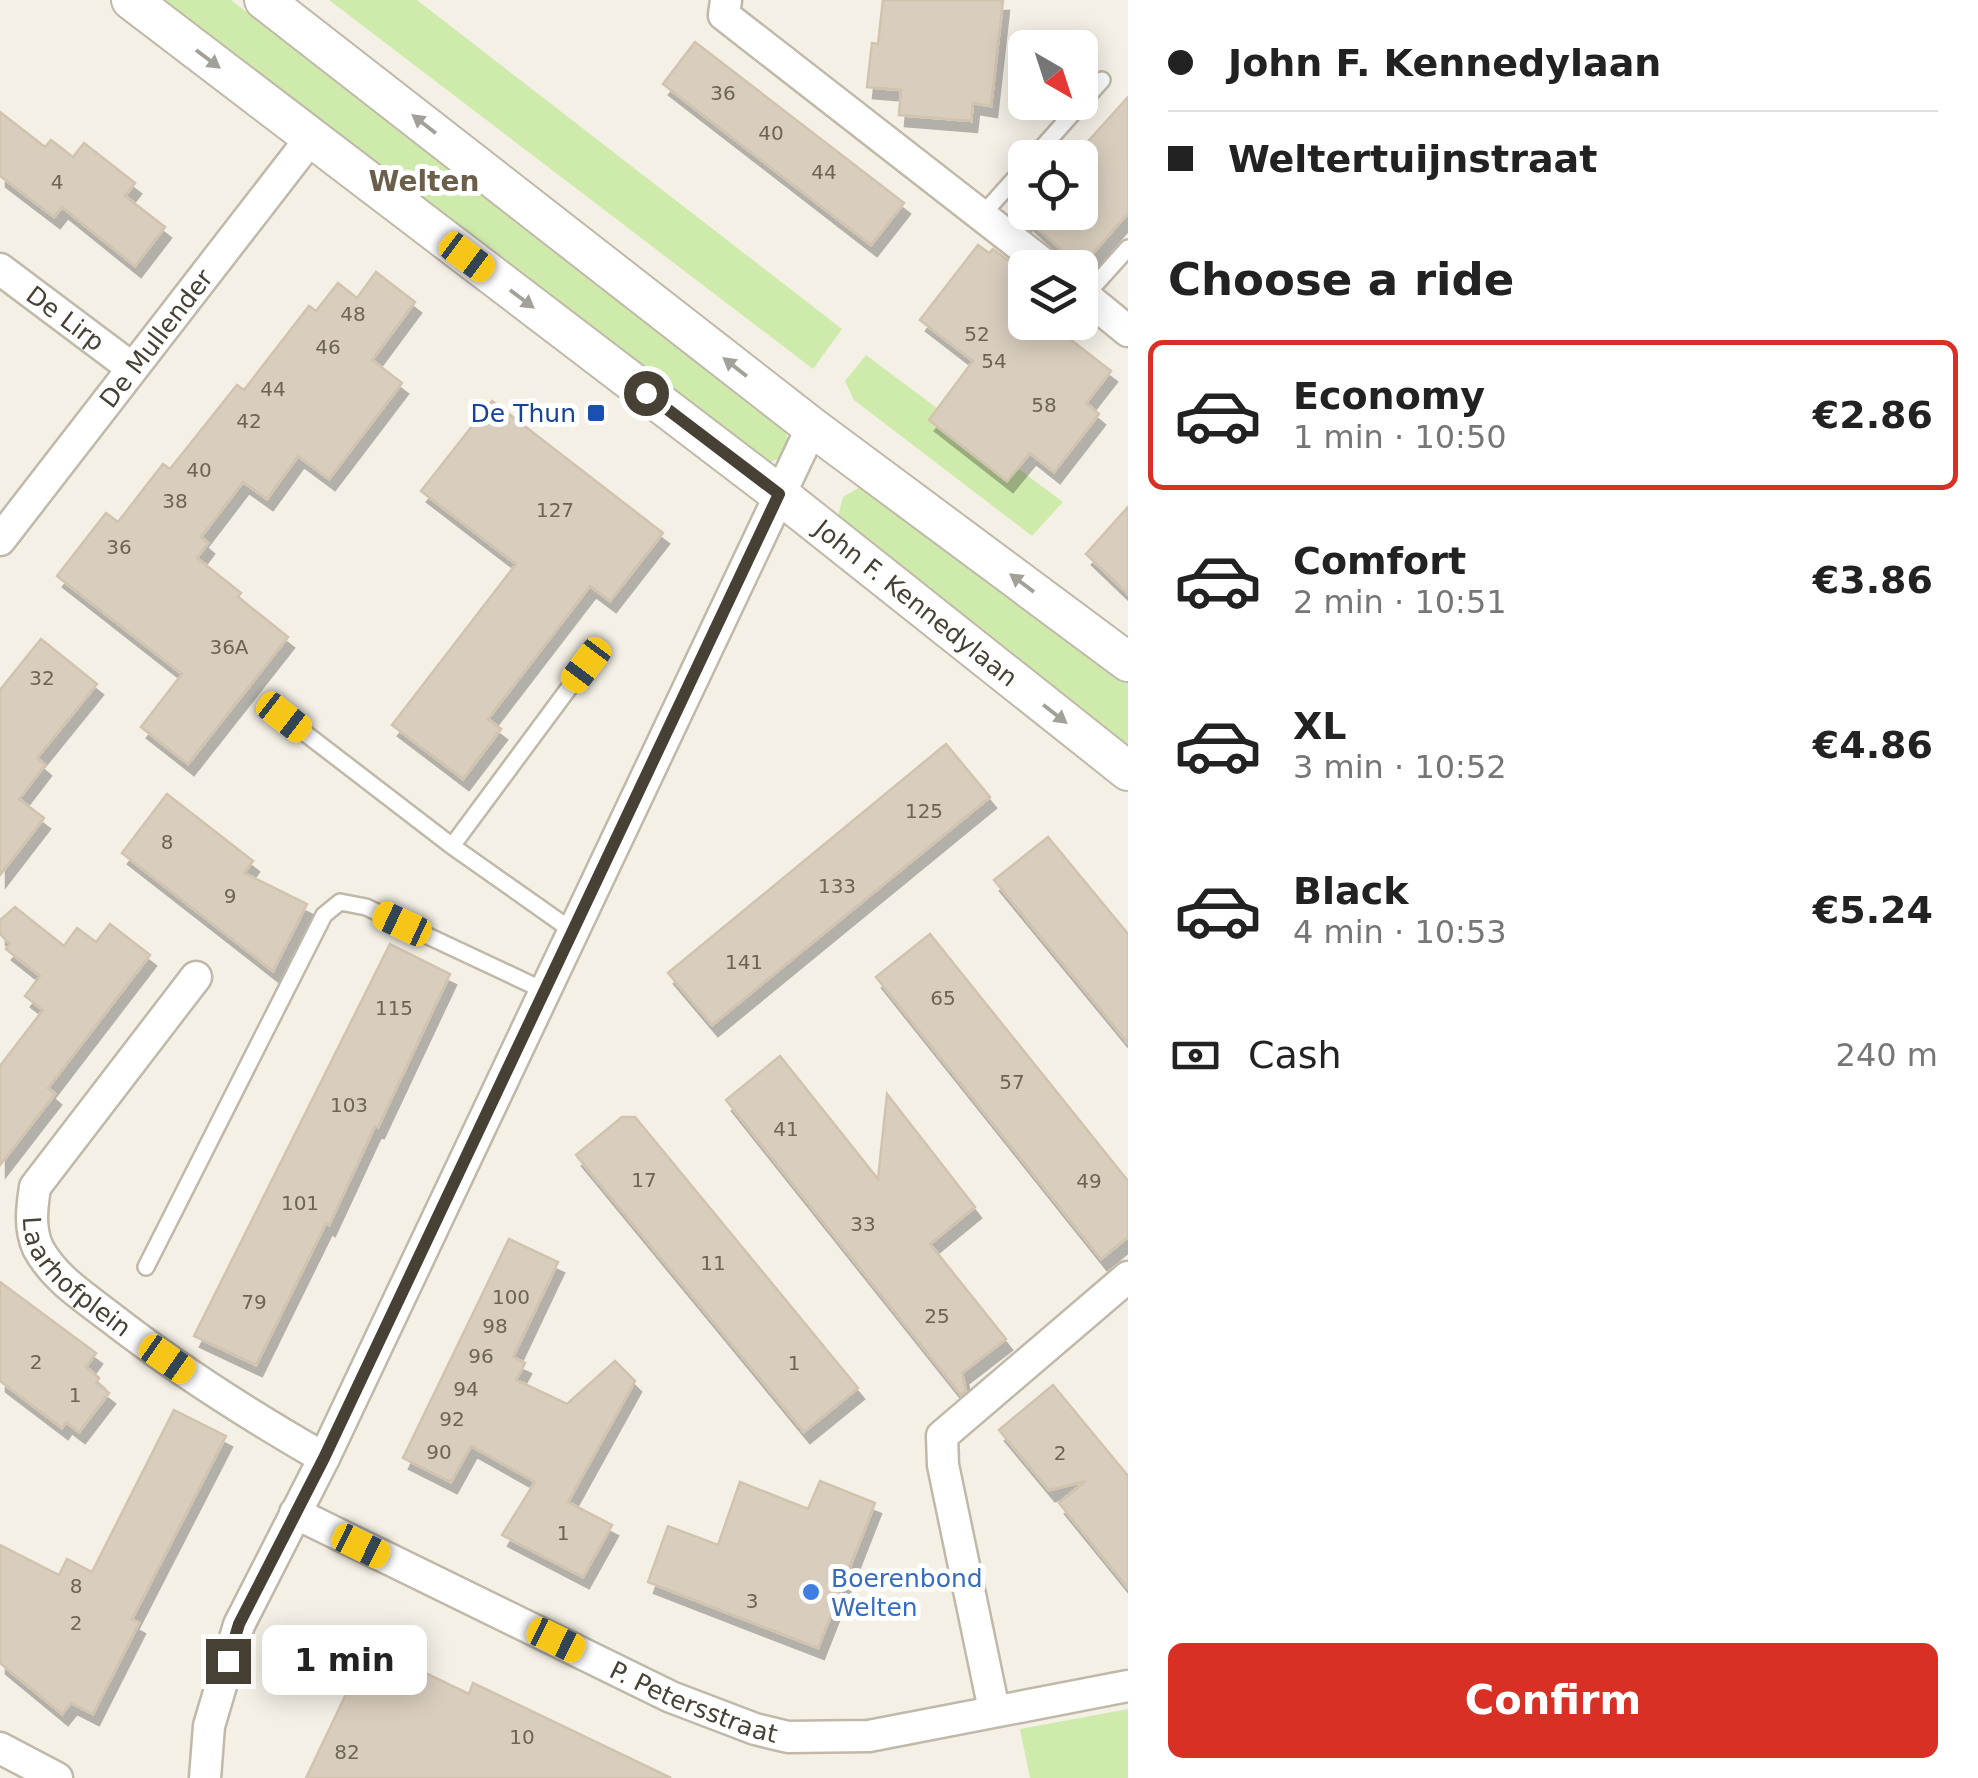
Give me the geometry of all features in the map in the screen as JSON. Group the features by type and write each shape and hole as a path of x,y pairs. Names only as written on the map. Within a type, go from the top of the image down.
{"street":[{"name":"John F. Kennedylaan","path":"130,0 779,494 1128,771"},
{"path":"264,0 812,428 1128,662"},
{"path":"726,0 724,14 1028,250"},
{"name":"De Mullender","path":"0,540 311,138"},
{"name":"De Lirp","path":"0,270 132,368"},
{"path":"1098,307 1128,331"},
{"path":"205,1778 209,1726 239,1624 324,1458 812,428"},
{"name":"Laarhofplein","path":"196,977 35,1187 31,1215 36,1244 54,1274 137,1338 228,1403 324,1458"},
{"path":"994,1710 942,1464 942,1436 1128,1278"},
{"name":"P. Petersstraat","path":"294,1514 671,1698 788,1738 869,1736 1128,1686"},
{"path":"0,1748 56,1778"}],"lane":[{"path":"1049,140 1102,80"},
{"path":"983,214 1008,186"},
{"path":"1098,278 1128,248"},
{"path":"452,846 586,665"},
{"path":"284,717 452,846 574,932"},
{"path":"146,1266 324,915 340,902 366,906 545,991"}],"green space":[{"path":"155,0 231,0 783,425 789,442 783,453 773,461 756,462"},
{"path":"329,0 417,0 842,329 813,369"},
{"path":"866,355 1063,502 1032,536 854,400 845,381"},
{"path":"860,487 876,489 1128,683 1128,753 846,532 838,516 843,497"},
{"path":"1128,1709 1128,1778 1030,1778 1020,1729"}],"building":[{"path":"883,0 1003,0 991,106 973,103 971,121 899,115 901,90 867,87 872,43 878,44"},
{"path":"695,42 904,203 871,245 663,84"},
{"path":"1128,97 1128,213 1096,250 1062,250 1040,230 1098,230 1098,140 1089,140"},
{"path":"0,112 45,147 51,140 73,157 84,143 135,183 125,196 165,227 135,266 62,207 54,217 0,176"},
{"path":"978,245 989,253 993,249 1008,260 1008,340 1071,340 1111,371 1086,403 1099,414 1054,472 1030,453 1007,481 929,420 973,361 920,320"},
{"path":"376,272 415,302 372,360 402,383 329,479 298,456 267,499 243,482 201,537 208,543 197,558 288,637 188,764 141,727 182,674 57,576 106,513 118,522 163,464 170,469 237,385 244,390 309,306 316,311 338,283 357,298"},
{"path":"492,401 663,533 610,601 590,586 488,719 501,729 463,779 392,725 516,564 421,491"},
{"path":"1128,507 1128,594 1086,554"},
{"path":"41,639 97,684 37,758 45,765 19,799 44,818 0,875 0,690"},
{"path":"946,744 990,797 712,1025 668,973"},
{"path":"167,794 253,861 244,873 307,904 273,971 122,853"},
{"path":"1048,837 1128,934 1128,1043 994,880"},
{"path":"15,907 64,946 77,928 96,942 110,924 150,955 48,1088 55,1094 0,1165 0,1066 43,1010 25,996 40,976 6,949 10,944 0,934 0,920"},
{"path":"930,934 1128,1181 1128,1237 1101,1259 876,977"},
{"path":"390,944 450,974 378,1127 375,1126 256,1365 194,1336"},
{"path":"780,1056 878,1179 887,1094 975,1207 930,1244 1006,1339 962,1373 966,1391 961,1395 726,1100"},
{"path":"622,1117 635,1117 858,1388 804,1432 576,1155"},
{"path":"509,1239 558,1262 513,1357 525,1363 516,1380 567,1404 615,1361 635,1381 568,1502 612,1525 583,1577 502,1535 535,1482 471,1446 451,1482 403,1458"},
{"path":"0,1282 96,1353 86,1367 99,1378 96,1383 109,1393 79,1432 66,1422 62,1428 0,1381"},
{"path":"1053,1385 1128,1476 1128,1588 1059,1503 1086,1481 1049,1490 999,1430"},
{"path":"174,1410 226,1436 132,1619 139,1623 93,1714 71,1703 62,1714 0,1663 0,1545 59,1575 67,1559 92,1572"},
{"path":"820,1481 875,1503 818,1648 648,1582 668,1526 718,1545 740,1482 808,1509"},
{"path":"369,1646 469,1694 473,1683 671,1778 306,1778"}],"place":[{"name":"De Thun","path":"596,413"},
{"name":"Boerenbond Welten","path":"811,1592"}],"district":[{"name":"Welten","path":"424,181"}],"route":[{"path":"228,1661 239,1624 324,1458 779,494 646,393"}]}
